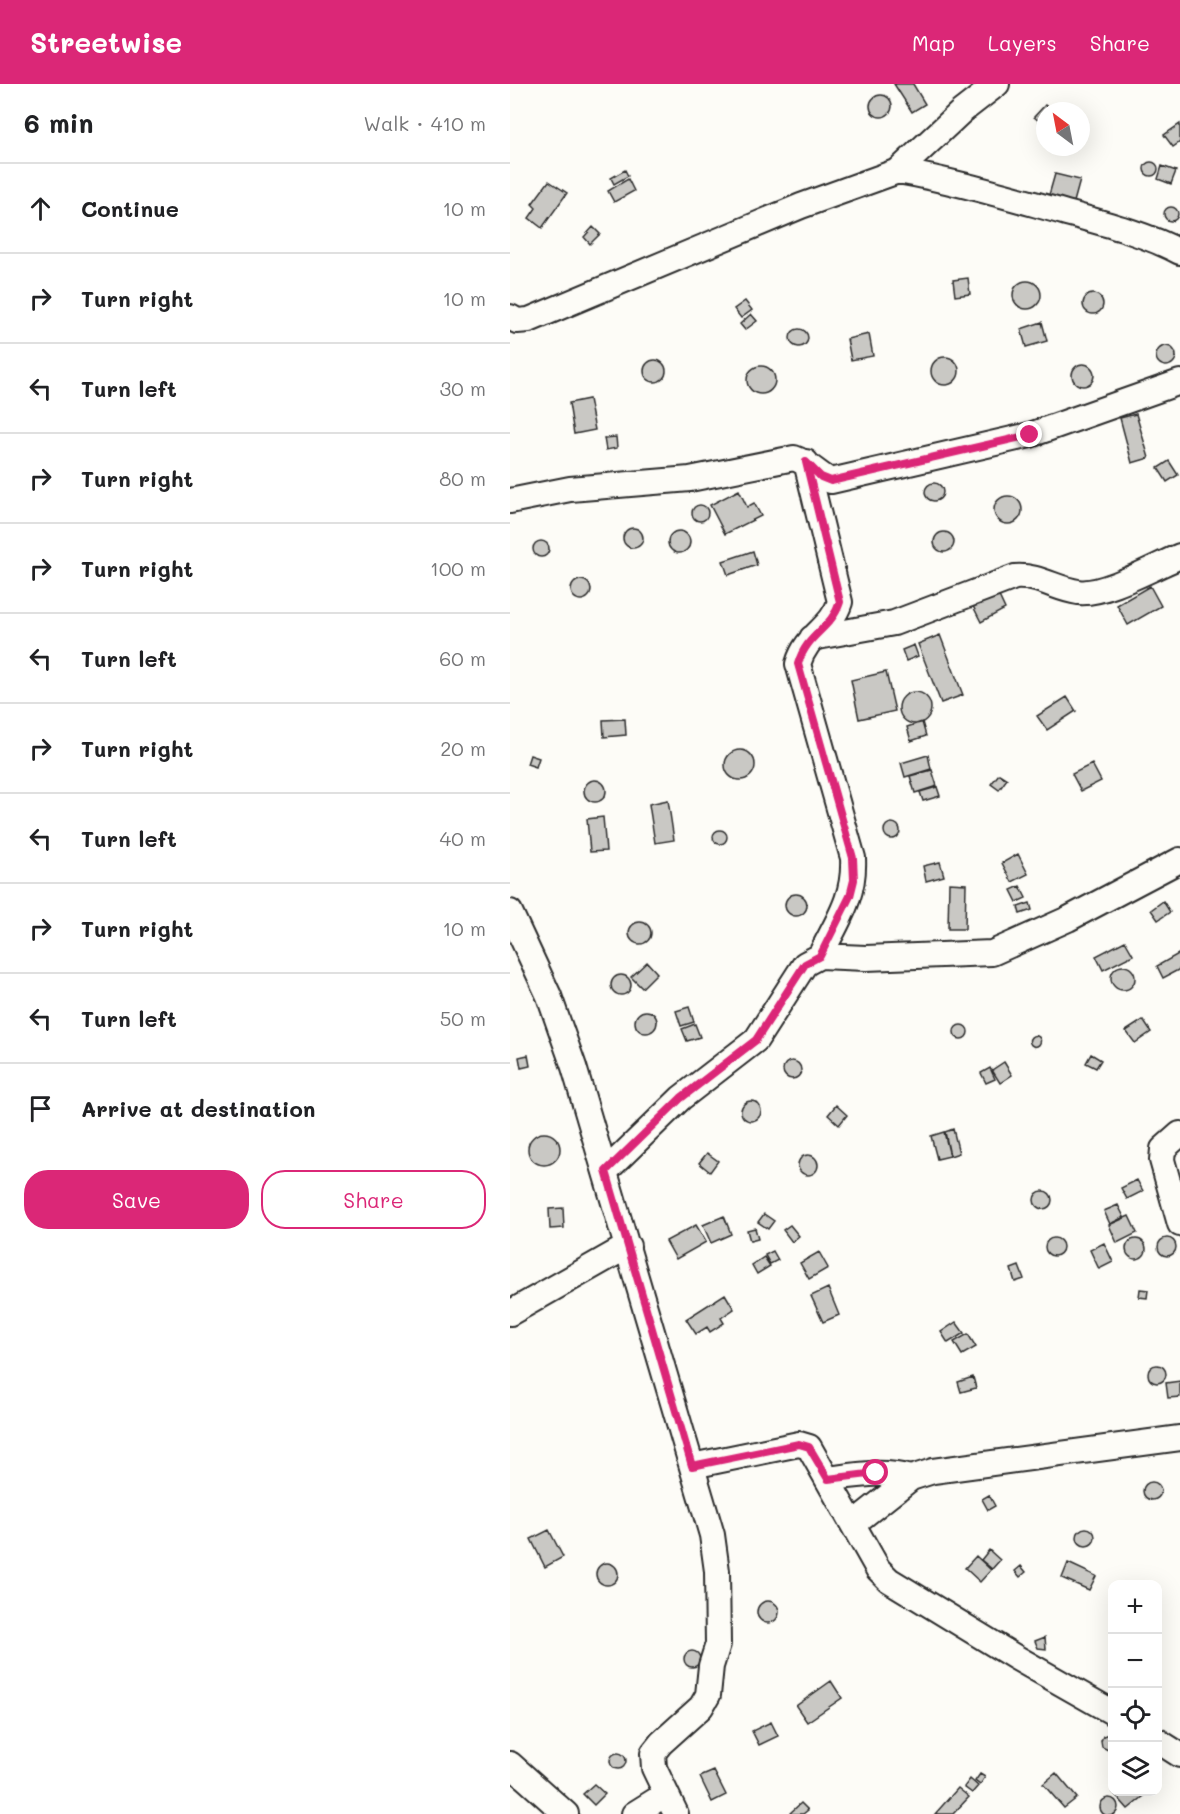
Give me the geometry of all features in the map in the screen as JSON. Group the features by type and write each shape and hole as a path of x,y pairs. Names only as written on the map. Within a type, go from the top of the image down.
{"street":[{"path":"510,317 517,321 529,320 801,206 898,171 961,112 997,84"},
{"path":"928,143 948,180"},
{"path":"898,171 948,180 1110,226 1162,243 1180,252"},
{"path":"510,501 570,489 690,479 794,458 806,462 821,477 831,481 1030,435 1180,382"},
{"path":"806,462 840,602 830,622 811,638 803,649 798,664 853,858 854,880 850,896 820,956"},
{"path":"811,638 894,623 1015,577 1027,576 1080,593 1100,590 1180,556"},
{"path":"606,1171 681,1098 756,1040 805,964 820,956 922,957 992,953 1068,919 1180,860"},
{"path":"510,912 549,996 606,1171 712,1535 717,1571 717,1644 711,1666 708,1695 701,1707 653,1753 654,1768 671,1804 634,1814"},
{"path":"1180,1134 1163,1149 1162,1160 1180,1224"},
{"path":"510,1313 628,1246"},
{"path":"853,1524 911,1478 933,1471 1180,1438"},
{"path":"692,1466 799,1444 809,1447 878,1569 889,1580 1015,1657 1108,1709"},
{"path":"828,1479 876,1473 894,1473 911,1478"},
{"path":"1160,1742 1180,1755"},
{"path":"510,1764 566,1814"}],"building":[{"path":"894,84 913,84 925,104 912,112"},
{"path":"881,95 889,98 892,106 889,114 881,117 873,114 870,106 873,98"},
{"path":"1180,124 1180,142 1173,147 1164,135"},
{"path":"1151,162 1156,164 1158,169 1156,174 1151,176 1146,174 1144,169 1146,164"},
{"path":"1162,166 1176,171 1171,184 1158,179"},
{"path":"625,170 628,176 614,184 611,178"},
{"path":"1055,174 1080,180 1074,202 1049,195"},
{"path":"628,179 634,191 614,202 608,191"},
{"path":"549,181 567,193 542,228 529,218 536,208 532,204"},
{"path":"1168,207 1174,207 1178,214 1174,221 1168,221 1164,217 1164,211"},
{"path":"593,227 600,234 590,244 584,237"},
{"path":"968,278 970,294 955,296 953,280"},
{"path":"1027,281 1037,285 1041,295 1037,305 1027,309 1017,305 1013,295 1017,285"},
{"path":"1093,294 1100,297 1103,304 1100,311 1093,314 1086,311 1083,304 1086,297"},
{"path":"745,301 752,310 741,318 734,309"},
{"path":"751,314 757,321 745,330 740,324"},
{"path":"1042,322 1047,341 1026,347 1021,329"},
{"path":"799,329 805,332 808,338 805,344 799,347 793,344 790,338 793,332"},
{"path":"869,334 873,356 851,360 847,339"},
{"path":"1166,346 1173,349 1176,356 1173,363 1166,366 1159,363 1156,356 1159,349"},
{"path":"945,357 955,361 959,371 955,381 945,385 935,381 931,371 935,361"},
{"path":"651,360 659,360 666,367 666,375 659,382 651,382 644,375 644,367"},
{"path":"1079,364 1087,364 1094,371 1094,379 1087,386 1079,386 1072,379 1072,371"},
{"path":"761,366 771,370 775,380 771,390 761,394 751,390 747,380 751,370"},
{"path":"589,399 595,430 574,434 569,403"},
{"path":"1136,414 1149,458 1132,463 1120,418"},
{"path":"616,437 617,448 606,450 604,438"},
{"path":"1169,461 1178,475 1167,482 1158,468"},
{"path":"930,483 938,483 943,488 941,499 930,501 925,496 925,488"},
{"path":"739,490 747,507 754,503 761,516 725,534 710,505"},
{"path":"1008,496 1018,500 1022,510 1018,520 1008,524 998,520 994,510 998,500"},
{"path":"700,505 706,507 708,513 706,519 700,521 694,519 692,513 694,507"},
{"path":"633,528 640,531 643,538 640,545 633,548 626,545 623,538 626,531"},
{"path":"675,531 683,531 690,538 690,546 683,553 675,553 668,546 668,538"},
{"path":"944,532 951,535 954,542 951,549 944,552 937,549 934,542 937,535"},
{"path":"541,541 547,543 549,549 547,555 541,557 535,555 533,549 535,543"},
{"path":"753,551 757,565 728,575 723,561"},
{"path":"581,580 588,583 591,590 588,597 581,600 574,597 571,590 574,583"},
{"path":"1150,586 1161,606 1128,625 1117,605"},
{"path":"998,594 1005,609 981,622 973,606"},
{"path":"940,635 963,695 941,703 918,644"},
{"path":"914,645 918,656 906,661 902,650"},
{"path":"886,672 895,711 859,719 851,680"},
{"path":"915,692 926,697 931,708 926,719 915,724 904,719 899,708 904,697"},
{"path":"1067,697 1076,711 1047,730 1037,716"},
{"path":"625,719 626,735 604,737 603,720"},
{"path":"922,722 926,736 911,741 907,727"},
{"path":"740,750 751,754 755,765 751,776 740,780 729,776 725,765 729,754"},
{"path":"530,755 539,758 536,767 527,764"},
{"path":"928,755 931,769 905,777 901,763"},
{"path":"1092,764 1101,781 1081,791 1072,774"},
{"path":"932,770 937,786 915,793 910,776"},
{"path":"999,774 1007,779 999,790 991,784"},
{"path":"595,780 603,783 606,791 603,799 595,802 587,799 584,791 587,783"},
{"path":"937,787 940,796 923,801 920,792"},
{"path":"668,800 674,840 655,843 649,804"},
{"path":"603,817 606,851 590,852 587,819"},
{"path":"889,823 895,823 900,831 898,837 889,839 884,834 884,828"},
{"path":"717,830 723,830 727,837 723,844 717,844 713,840 713,834"},
{"path":"1018,854 1028,874 1012,882 1002,863"},
{"path":"940,862 944,876 926,881 923,866"},
{"path":"949,883 966,884 965,929 948,929"},
{"path":"1020,886 1026,898 1017,902 1011,890"},
{"path":"796,894 806,901 807,905 800,915 796,916 786,909 785,905 792,895"},
{"path":"1163,901 1170,912 1158,920 1151,910"},
{"path":"1030,903 1032,910 1020,914 1018,907"},
{"path":"640,922 648,925 651,933 648,941 640,944 632,941 629,933 632,925"},
{"path":"1125,941 1133,955 1103,970 1096,956"},
{"path":"1180,953 1180,969 1163,978 1157,966"},
{"path":"647,962 657,973 642,988 631,977"},
{"path":"1123,966 1131,970 1135,978 1131,986 1123,990 1115,986 1111,978 1115,970"},
{"path":"621,975 628,978 631,985 628,992 621,995 614,992 611,985 614,978"},
{"path":"689,1007 694,1022 681,1026 676,1011"},
{"path":"646,1011 656,1018 657,1022 650,1032 646,1033 636,1026 635,1022 642,1012"},
{"path":"1143,1020 1151,1032 1135,1043 1126,1031"},
{"path":"695,1024 700,1037 687,1041 682,1029"},
{"path":"958,1025 964,1025 968,1032 964,1039 958,1039 954,1035 954,1029"},
{"path":"1035,1036 1039,1037 1039,1045 1035,1046 1031,1045 1030,1041 1031,1037"},
{"path":"1091,1054 1101,1060 1096,1068 1086,1063"},
{"path":"528,1055 530,1066 521,1068 519,1057"},
{"path":"792,1061 798,1064 801,1070 798,1076 792,1079 786,1076 783,1070 786,1064"},
{"path":"1004,1062 1012,1075 1000,1083 992,1070"},
{"path":"990,1068 995,1079 986,1083 981,1073"},
{"path":"747,1101 755,1101 761,1107 761,1115 755,1121 747,1121 741,1115 741,1107"},
{"path":"836,1105 847,1115 839,1125 828,1115"},
{"path":"953,1129 959,1153 950,1156 945,1132"},
{"path":"944,1132 950,1156 937,1159 931,1136"},
{"path":"544,1133 555,1138 560,1149 555,1160 544,1165 533,1160 528,1149 533,1138"},
{"path":"707,1153 718,1161 710,1172 699,1163"},
{"path":"804,1155 812,1155 818,1161 818,1169 812,1175 804,1175 798,1169 798,1161"},
{"path":"1137,1180 1143,1191 1127,1199 1121,1188"},
{"path":"1043,1191 1049,1194 1052,1200 1049,1206 1043,1209 1037,1206 1034,1200 1037,1194"},
{"path":"1118,1205 1124,1217 1110,1224 1104,1211"},
{"path":"563,1208 564,1228 550,1229 549,1209"},
{"path":"764,1214 774,1221 768,1229 758,1222"},
{"path":"724,1216 731,1234 711,1243 703,1225"},
{"path":"1129,1216 1137,1233 1117,1243 1109,1225"},
{"path":"696,1225 706,1242 676,1259 666,1241"},
{"path":"790,1225 799,1236 792,1242 783,1230"},
{"path":"755,1228 758,1239 750,1241 747,1230"},
{"path":"1054,1238 1060,1241 1063,1247 1060,1253 1054,1256 1048,1253 1045,1247 1048,1241"},
{"path":"1167,1238 1173,1241 1176,1247 1173,1253 1167,1256 1161,1253 1158,1247 1161,1241"},
{"path":"1132,1239 1140,1239 1146,1245 1146,1253 1140,1259 1132,1259 1126,1253 1126,1245"},
{"path":"1104,1243 1113,1262 1099,1269 1090,1250"},
{"path":"773,1251 778,1260 770,1264 765,1255"},
{"path":"819,1252 828,1268 809,1279 800,1263"},
{"path":"764,1257 770,1266 757,1274 752,1265"},
{"path":"1019,1266 1024,1279 1015,1282 1011,1269"},
{"path":"828,1288 839,1315 823,1322 811,1296"},
{"path":"1140,1289 1148,1290 1147,1298 1139,1297"},
{"path":"725,1294 734,1309 721,1318 724,1323 710,1332 707,1327 696,1334 686,1319"},
{"path":"956,1322 964,1333 948,1343 941,1332"},
{"path":"968,1334 976,1347 962,1355 954,1342"},
{"path":"1157,1365 1163,1368 1166,1374 1163,1380 1157,1383 1151,1380 1148,1374 1151,1368"},
{"path":"973,1377 976,1388 961,1392 958,1382"},
{"path":"1180,1381 1180,1397 1168,1398 1166,1383"},
{"path":"1152,1482 1158,1485 1161,1491 1158,1497 1152,1500 1146,1497 1143,1491 1146,1485"},
{"path":"989,1495 995,1506 988,1510 982,1499"},
{"path":"1086,1528 1092,1531 1095,1537 1092,1543 1086,1546 1080,1543 1077,1537 1080,1531"},
{"path":"549,1530 563,1557 545,1567 531,1539"},
{"path":"989,1550 1000,1560 992,1569 981,1560"},
{"path":"976,1556 991,1570 980,1582 965,1568"},
{"path":"607,1563 615,1566 618,1574 615,1582 607,1585 599,1582 596,1574 599,1566"},
{"path":"1068,1563 1096,1576 1089,1590 1062,1578"},
{"path":"1021,1566 1026,1572 1020,1577 1015,1571"},
{"path":"764,1601 772,1601 779,1608 779,1616 772,1623 764,1623 757,1616 757,1608"},
{"path":"1045,1637 1046,1649 1038,1648 1035,1641"},
{"path":"692,1651 698,1653 700,1659 698,1665 692,1667 686,1665 684,1659 686,1653"},
{"path":"831,1681 842,1698 807,1722 796,1706"},
{"path":"771,1722 778,1736 759,1745 752,1731"},
{"path":"1108,1734 1108,1750 1102,1747 1103,1736"},
{"path":"618,1753 624,1755 626,1761 624,1767 618,1769 612,1767 610,1761 612,1755"},
{"path":"714,1771 726,1795 712,1802 700,1777"},
{"path":"1056,1773 1077,1798 1064,1808 1043,1784"},
{"path":"980,1774 985,1777 980,1785 975,1781"},
{"path":"970,1779 978,1786 972,1793 964,1787"},
{"path":"594,1784 605,1794 594,1805 583,1794"},
{"path":"958,1788 969,1797 953,1814 935,1814"},
{"path":"1117,1796 1144,1796 1128,1809"},
{"path":"1109,1798 1115,1801 1118,1807 1115,1813 1109,1816 1103,1813 1100,1807 1103,1801"},
{"path":"801,1803 808,1810 803,1814 789,1814"}],"route":[{"path":"876,1473 828,1479 809,1447 799,1444 692,1466 606,1171 681,1098 756,1040 805,964 811,958 820,956 850,896 854,880 853,858 798,664 803,649 811,638 830,622 840,602 806,462 821,477 831,481 1030,435"}]}
